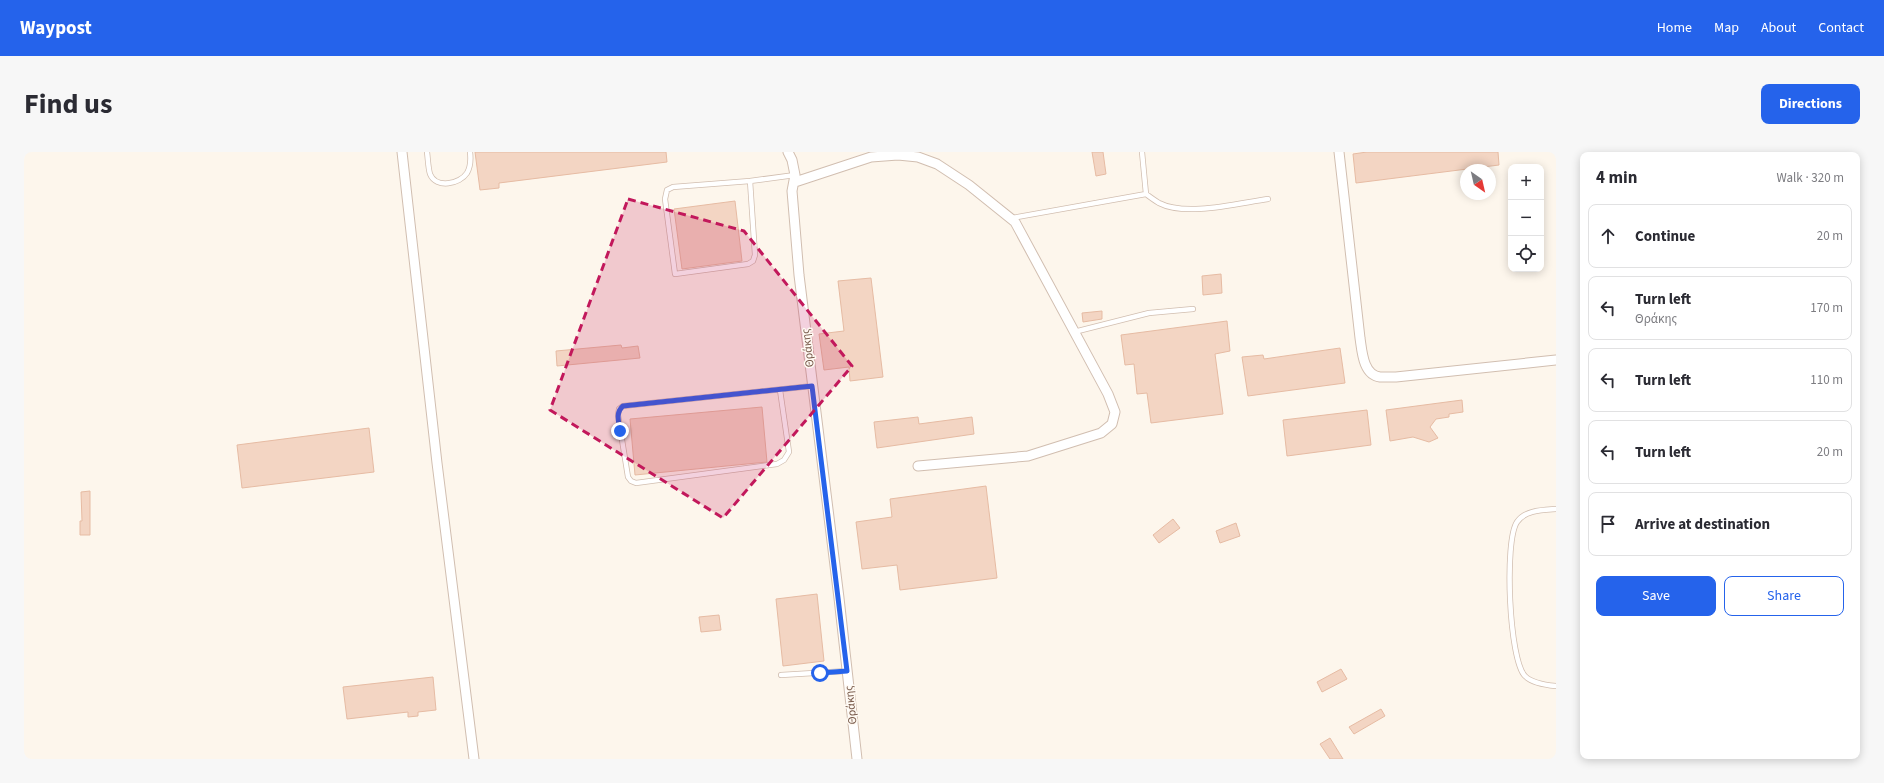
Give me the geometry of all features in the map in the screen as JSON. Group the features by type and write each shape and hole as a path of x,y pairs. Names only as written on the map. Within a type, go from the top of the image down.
{"street":[{"path":"402,152 437,463 474,759"},
{"name":"Θράκης","path":"788,152 792,160 795,179 792,191 812,386 857,759"},
{"path":"1339,152 1362,354 1367,368 1372,373 1378,377 1396,377 1556,360"},
{"path":"795,179 875,154 918,157 937,164 970,184 1015,222 1108,394 1115,412 1112,424 1101,433 1028,456 918,466"}],"lane":[{"path":"427,152 431,174 440,183 456,182 467,173 471,164 470,152"},
{"path":"1142,152 1146,194"},
{"path":"750,181 755,256 753,261 748,264 675,274 665,198 667,190 673,187 750,181 795,179"},
{"path":"1010,218 1146,194 1159,203 1174,208 1214,208 1268,199"},
{"path":"1074,332 1104,323 1149,313 1193,309"},
{"path":"780,390 789,452 784,460 777,464 636,483 631,481 628,476 618,415 619,409 623,406 812,386"},
{"path":"1556,508 1532,512 1524,516 1516,523 1510,548 1509,587 1514,639 1523,675 1532,681 1556,686"},
{"path":"781,675 847,671"}],"highlighted area":[{"path":"628,199 744,231 852,366 723,518 550,410"}],"building":[{"path":"475,152 666,152 667,162 499,183 499,188 480,190"},
{"path":"1092,152 1103,152 1106,174 1096,176"},
{"path":"1367,152 1498,152 1499,165 1460,164 1460,170 1356,183 1353,154"},
{"path":"735,201 742,261 682,269 674,209"},
{"path":"1221,274 1222,293 1203,295 1202,276"},
{"path":"871,278 883,377 850,381 849,367 824,370 819,334 844,331 838,281"},
{"path":"1102,311 1102,319 1083,322 1082,313"},
{"path":"1227,321 1230,351 1215,354 1223,414 1151,423 1147,393 1137,394 1134,364 1125,365 1121,335"},
{"path":"621,345 622,348 638,346 640,358 557,366 556,351"},
{"path":"1340,348 1345,383 1248,396 1242,357 1263,355 1264,359"},
{"path":"1462,400 1463,412 1449,414 1449,417 1436,419 1430,427 1438,438 1429,442 1413,437 1390,441 1386,410"},
{"path":"762,407 767,462 635,475 630,419"},
{"path":"1367,410 1371,445 1287,456 1283,420"},
{"path":"918,417 919,424 972,417 974,434 877,448 874,422"},
{"path":"369,428 374,472 242,488 237,445"},
{"path":"986,486 997,578 900,590 897,565 862,569 856,522 892,517 890,499"},
{"path":"90,491 90,535 80,535 80,521 82,521 81,492"},
{"path":"1173,519 1180,528 1159,543 1153,535"},
{"path":"1236,523 1240,536 1220,543 1216,531"},
{"path":"817,594 824,661 783,666 776,599"},
{"path":"719,615 721,630 701,632 699,617"},
{"path":"1341,669 1347,679 1322,692 1317,682"},
{"path":"433,677 436,710 418,712 418,716 408,717 408,712 347,719 343,687"},
{"path":"1381,709 1385,716 1354,734 1349,727"},
{"path":"1330,738 1343,759 1330,759 1320,744"}],"route":[{"path":"620,431 618,415 619,409 623,406 812,386 847,671 820,673"}]}
